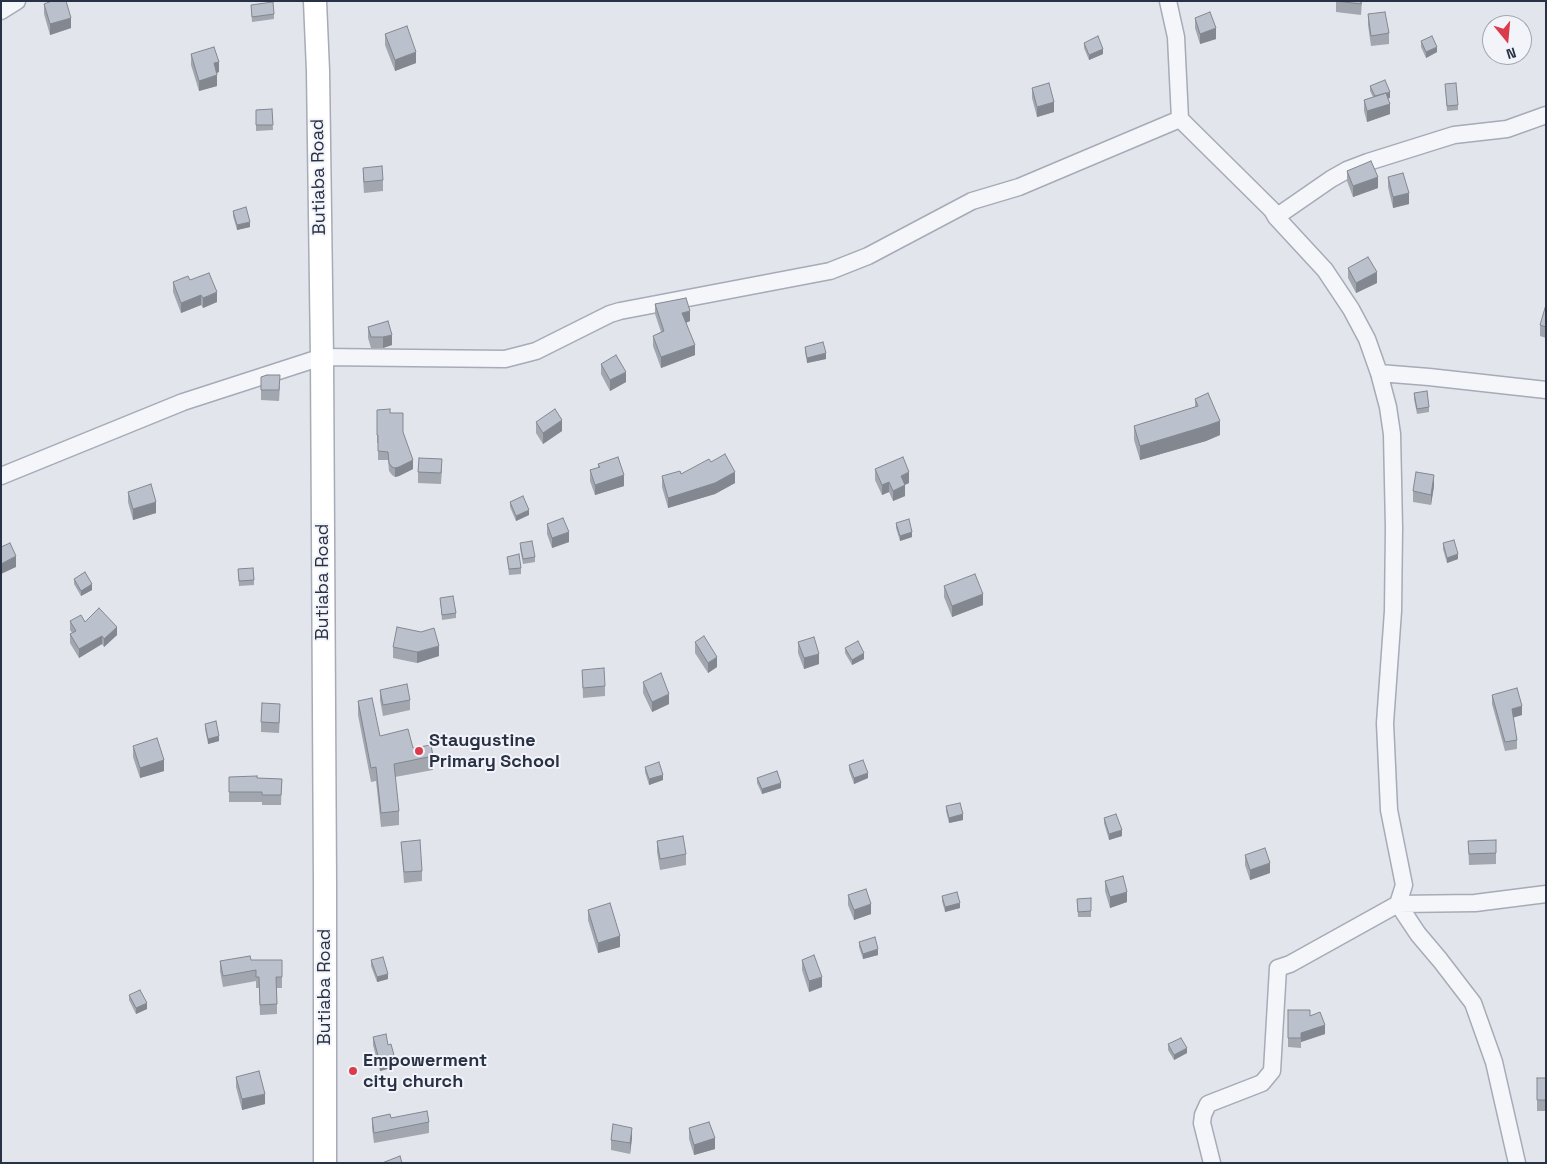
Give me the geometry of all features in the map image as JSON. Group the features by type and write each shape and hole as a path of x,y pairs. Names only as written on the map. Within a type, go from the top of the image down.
{"main road":[{"name":"Butiaba Road","path":"315,1 318,71 322,357 325,1163"}],"street":[{"path":"1,11 17,1"},
{"path":"1168,1 1176,37 1180,119 1252,189 1325,270 1351,308 1367,339 1388,407 1392,434 1394,528 1393,611 1385,723 1389,810 1404,885 1398,904"},
{"path":"1276,217 1331,179 1368,162 1454,135 1507,129 1546,115"},
{"path":"1,476 183,402 322,357 505,359 536,351 610,314 620,311 830,271 868,256 972,201 1019,187 1180,119"},
{"path":"1379,373 1546,390"},
{"path":"1212,1163 1202,1124 1202,1115 1208,1104 1262,1083 1272,1071 1278,968 1290,964 1398,904 1475,903 1546,894"},
{"path":"1398,904 1418,934 1473,1003 1494,1062 1517,1163"}],"building":[{"path":"52,1 66,1 71,18 50,24 44,4"},
{"path":"1336,1 1361,1 1361,4"},
{"path":"273,2 274,14 252,17 251,5"},
{"path":"1210,12 1216,28 1200,34 1195,18"},
{"path":"1385,12 1389,33 1371,36 1368,14"},
{"path":"407,26 416,52 395,60 385,34"},
{"path":"1098,36 1103,49 1089,55 1084,43"},
{"path":"1432,36 1437,47 1426,52 1421,41"},
{"path":"214,47 219,62 214,63 217,75 199,81 191,54"},
{"path":"1385,80 1390,92 1375,96 1370,86"},
{"path":"1049,83 1054,102 1037,107 1032,88"},
{"path":"1456,83 1458,105 1447,106 1445,84"},
{"path":"1386,93 1390,104 1367,111 1364,100"},
{"path":"272,109 273,125 256,125 256,110"},
{"path":"1371,161 1378,177 1353,186 1347,171"},
{"path":"382,166 383,180 364,182 363,168"},
{"path":"1403,173 1409,193 1393,197 1388,177"},
{"path":"246,207 250,222 237,225 233,211"},
{"path":"1368,257 1377,272 1356,283 1348,268"},
{"path":"209,273 217,292 203,298 201,295 181,303 173,282 188,276 190,280"},
{"path":"686,298 690,311 682,313 695,345 661,357 653,336 664,331 655,304"},
{"path":"1546,309 1546,327 1540,325"},
{"path":"388,321 392,335 371,337 368,327"},
{"path":"823,342 826,353 807,358 805,347"},
{"path":"616,355 626,372 610,380 601,364"},
{"path":"280,375 279,390 261,390 261,377"},
{"path":"1427,391 1429,407 1417,409 1414,393"},
{"path":"1208,393 1220,421 1140,446 1134,426 1198,406 1195,399"},
{"path":"390,409 390,413 403,413 403,432 413,460 395,468 389,463 388,452 378,451 377,410"},
{"path":"555,409 562,420 543,433 536,422"},
{"path":"725,454 735,472 715,483 668,498 662,476 680,471 681,474 709,459 711,462"},
{"path":"618,457 624,475 595,485 590,470 600,467 598,464"},
{"path":"903,457 909,472 901,476 905,485 893,491 889,482 882,485 875,469"},
{"path":"419,458 442,459 441,473 418,472"},
{"path":"1416,472 1434,475 1431,495 1413,491"},
{"path":"151,484 156,502 133,509 128,492"},
{"path":"523,496 529,510 516,516 510,502"},
{"path":"563,518 569,532 552,538 547,524"},
{"path":"909,519 912,532 900,536 896,523"},
{"path":"1454,540 1458,554 1447,558 1443,543"},
{"path":"532,541 535,557 523,559 520,543"},
{"path":"10,543 16,556 1,564 1,547"},
{"path":"519,554 521,568 509,569 507,557"},
{"path":"253,568 254,580 239,581 238,569"},
{"path":"85,572 92,584 81,591 74,579"},
{"path":"975,574 983,594 952,606 944,586"},
{"path":"453,596 456,613 442,615 440,598"},
{"path":"99,608 117,627 104,639 102,636 79,649 70,634 76,631 70,621 81,615 85,622"},
{"path":"397,627 421,632 434,628 439,646 417,652 393,647"},
{"path":"704,636 717,657 708,663 695,642"},
{"path":"814,637 819,654 804,658 798,642"},
{"path":"858,641 864,653 852,660 845,648"},
{"path":"604,668 605,686 583,688 582,670"},
{"path":"661,673 669,694 652,702 643,682"},
{"path":"407,684 410,700 383,705 380,690"},
{"path":"1517,688 1522,706 1512,709 1517,740 1505,742 1492,695"},
{"path":"372,698 380,736 408,729 413,748 431,745 433,756 394,764 399,811 381,813 376,767 371,768 358,701"},
{"path":"262,703 280,704 279,723 261,722"},
{"path":"216,721 219,736 208,739 205,724"},
{"path":"157,738 164,760 140,768 133,746"},
{"path":"863,760 868,773 854,778 849,765"},
{"path":"659,762 663,775 649,779 645,767"},
{"path":"777,771 781,783 762,789 757,778"},
{"path":"257,776 257,778 282,779 281,795 262,795 262,792 229,792 229,777"},
{"path":"960,803 963,814 949,818 946,806"},
{"path":"1116,814 1122,830 1109,834 1104,818"},
{"path":"683,836 686,854 660,859 657,841"},
{"path":"420,840 422,871 404,872 401,842"},
{"path":"1496,840 1496,853 1469,854 1468,841"},
{"path":"1265,848 1270,863 1250,870 1245,855"},
{"path":"1123,876 1127,892 1110,897 1105,881"},
{"path":"866,889 871,904 854,910 848,895"},
{"path":"957,892 960,903 945,907 942,896"},
{"path":"1091,898 1091,911 1078,912 1077,899"},
{"path":"610,903 620,936 598,943 588,910"},
{"path":"875,937 878,949 863,954 859,942"},
{"path":"814,955 822,977 809,981 802,960"},
{"path":"250,956 251,960 282,960 282,977 276,977 277,1004 260,1005 259,977 256,977 256,970 223,976 220,961"},
{"path":"383,957 388,974 377,977 371,960"},
{"path":"140,990 147,1003 136,1008 129,995"},
{"path":"1288,1010 1310,1010 1310,1016 1320,1012 1325,1025 1301,1033 1301,1038 1288,1038"},
{"path":"386,1034 388,1045 391,1044 395,1059 380,1063 373,1037"},
{"path":"1181,1038 1187,1048 1174,1055 1168,1044"},
{"path":"259,1071 265,1094 242,1099 236,1077"},
{"path":"1537,1078 1546,1078 1546,1100 1537,1100"},
{"path":"427,1111 429,1122 374,1133 372,1118 390,1114 391,1118"},
{"path":"709,1122 715,1138 694,1145 689,1128"},
{"path":"613,1124 632,1128 630,1143 611,1140"},
{"path":"400,1156 402,1163 382,1163"}],"place":[{"name":"Staugustine Primary School","path":"419,751"},
{"name":"Empowerment city church","path":"353,1071"}]}
